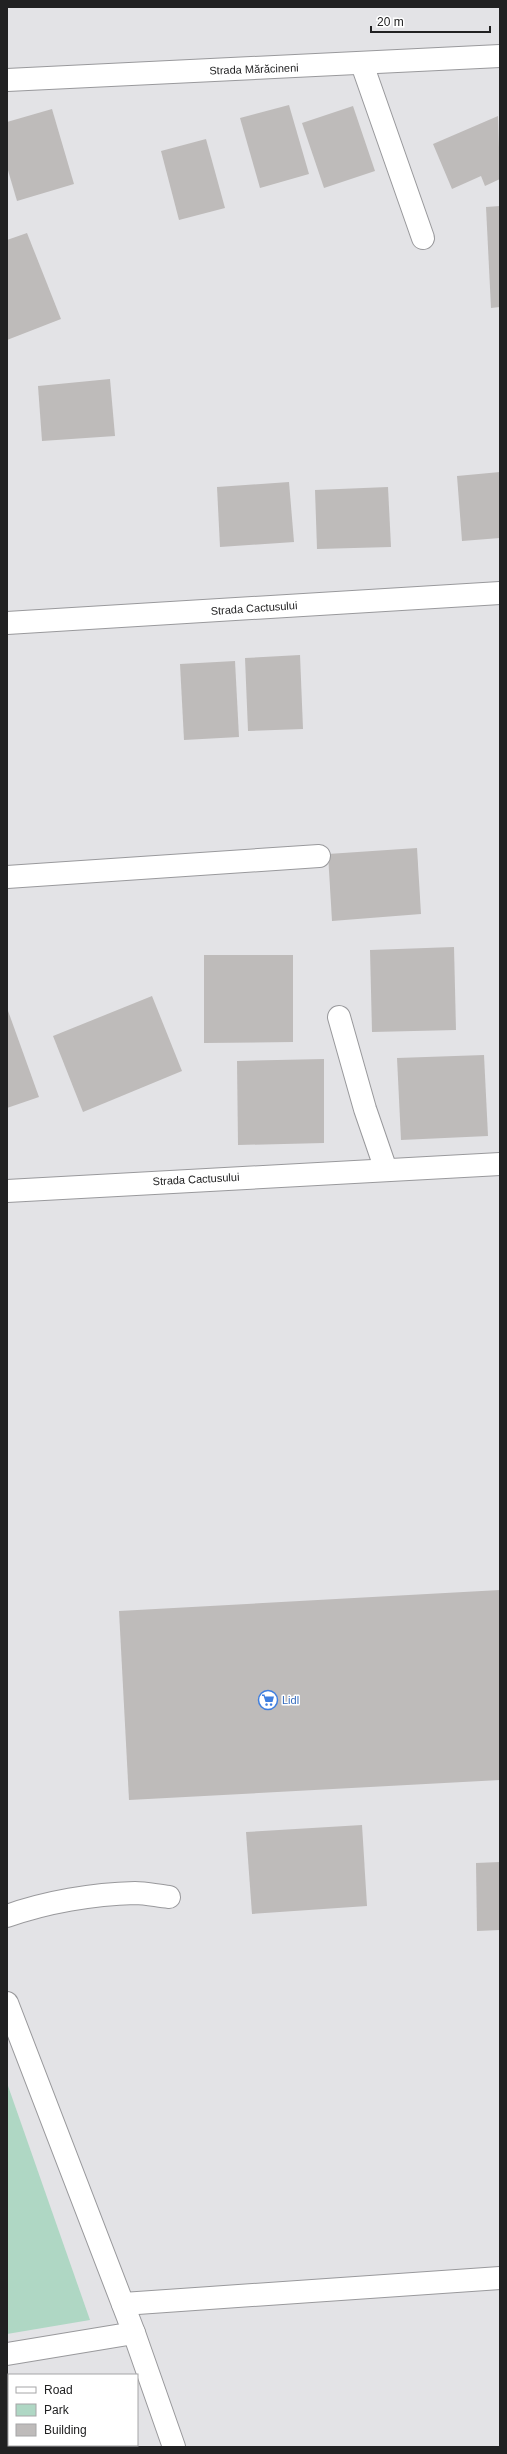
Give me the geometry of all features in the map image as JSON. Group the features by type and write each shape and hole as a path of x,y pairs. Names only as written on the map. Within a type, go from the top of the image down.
{"street":[{"name":"Strada Mărăcineni","path":"7,80 362,64 500,56"},
{"path":"362,64 423,238"},
{"name":"Strada Cactusului","path":"7,623 500,593"},
{"path":"7,877 319,856"},
{"path":"339,1018 365,1109 386,1170"},
{"name":"Strada Cactusului","path":"7,1191 500,1164"},
{"path":"7,1916 23,1910 92,1898 136,1893 169,1897"},
{"path":"7,2003 134,2333 174,2447"},
{"path":"123,2304 500,2278"},
{"path":"7,2354 134,2333"}],"green space":[{"path":"7,2083 90,2320 7,2334"},
{"path":"8,2382 8,2446 134,2447 7,2447"}],"building":[{"path":"289,105 309,174 260,188 240,118"},
{"path":"353,106 375,171 324,188 302,123"},
{"path":"52,109 74,184 17,201 7,167 7,122"},
{"path":"498,116 500,179 485,186 481,176 452,189 433,144"},
{"path":"206,139 225,208 179,220 161,151"},
{"path":"500,206 500,307 491,308 486,207"},
{"path":"27,233 61,319 7,340 7,240"},
{"path":"110,379 115,436 42,441 38,386"},
{"path":"500,472 500,538 462,541 457,476"},
{"path":"289,482 294,542 220,547 217,487"},
{"path":"388,487 391,547 317,549 315,490"},
{"path":"300,655 303,729 248,731 245,658"},
{"path":"235,661 239,737 184,740 180,664"},
{"path":"417,848 421,914 332,921 328,854"},
{"path":"454,947 456,1030 372,1032 370,950"},
{"path":"204,955 293,955 293,1042 204,1043"},
{"path":"152,996 182,1071 83,1112 53,1036"},
{"path":"7,1008 39,1097 7,1108"},
{"path":"484,1055 488,1136 401,1140 397,1058"},
{"path":"324,1059 324,1143 238,1145 237,1061"},
{"path":"500,1590 500,1780 129,1800 119,1611"},
{"path":"362,1825 367,1906 252,1914 246,1832"},
{"path":"500,1862 500,1930 477,1931 476,1863"}],"place":[{"name":"Lidl","path":"268,1700"}]}
